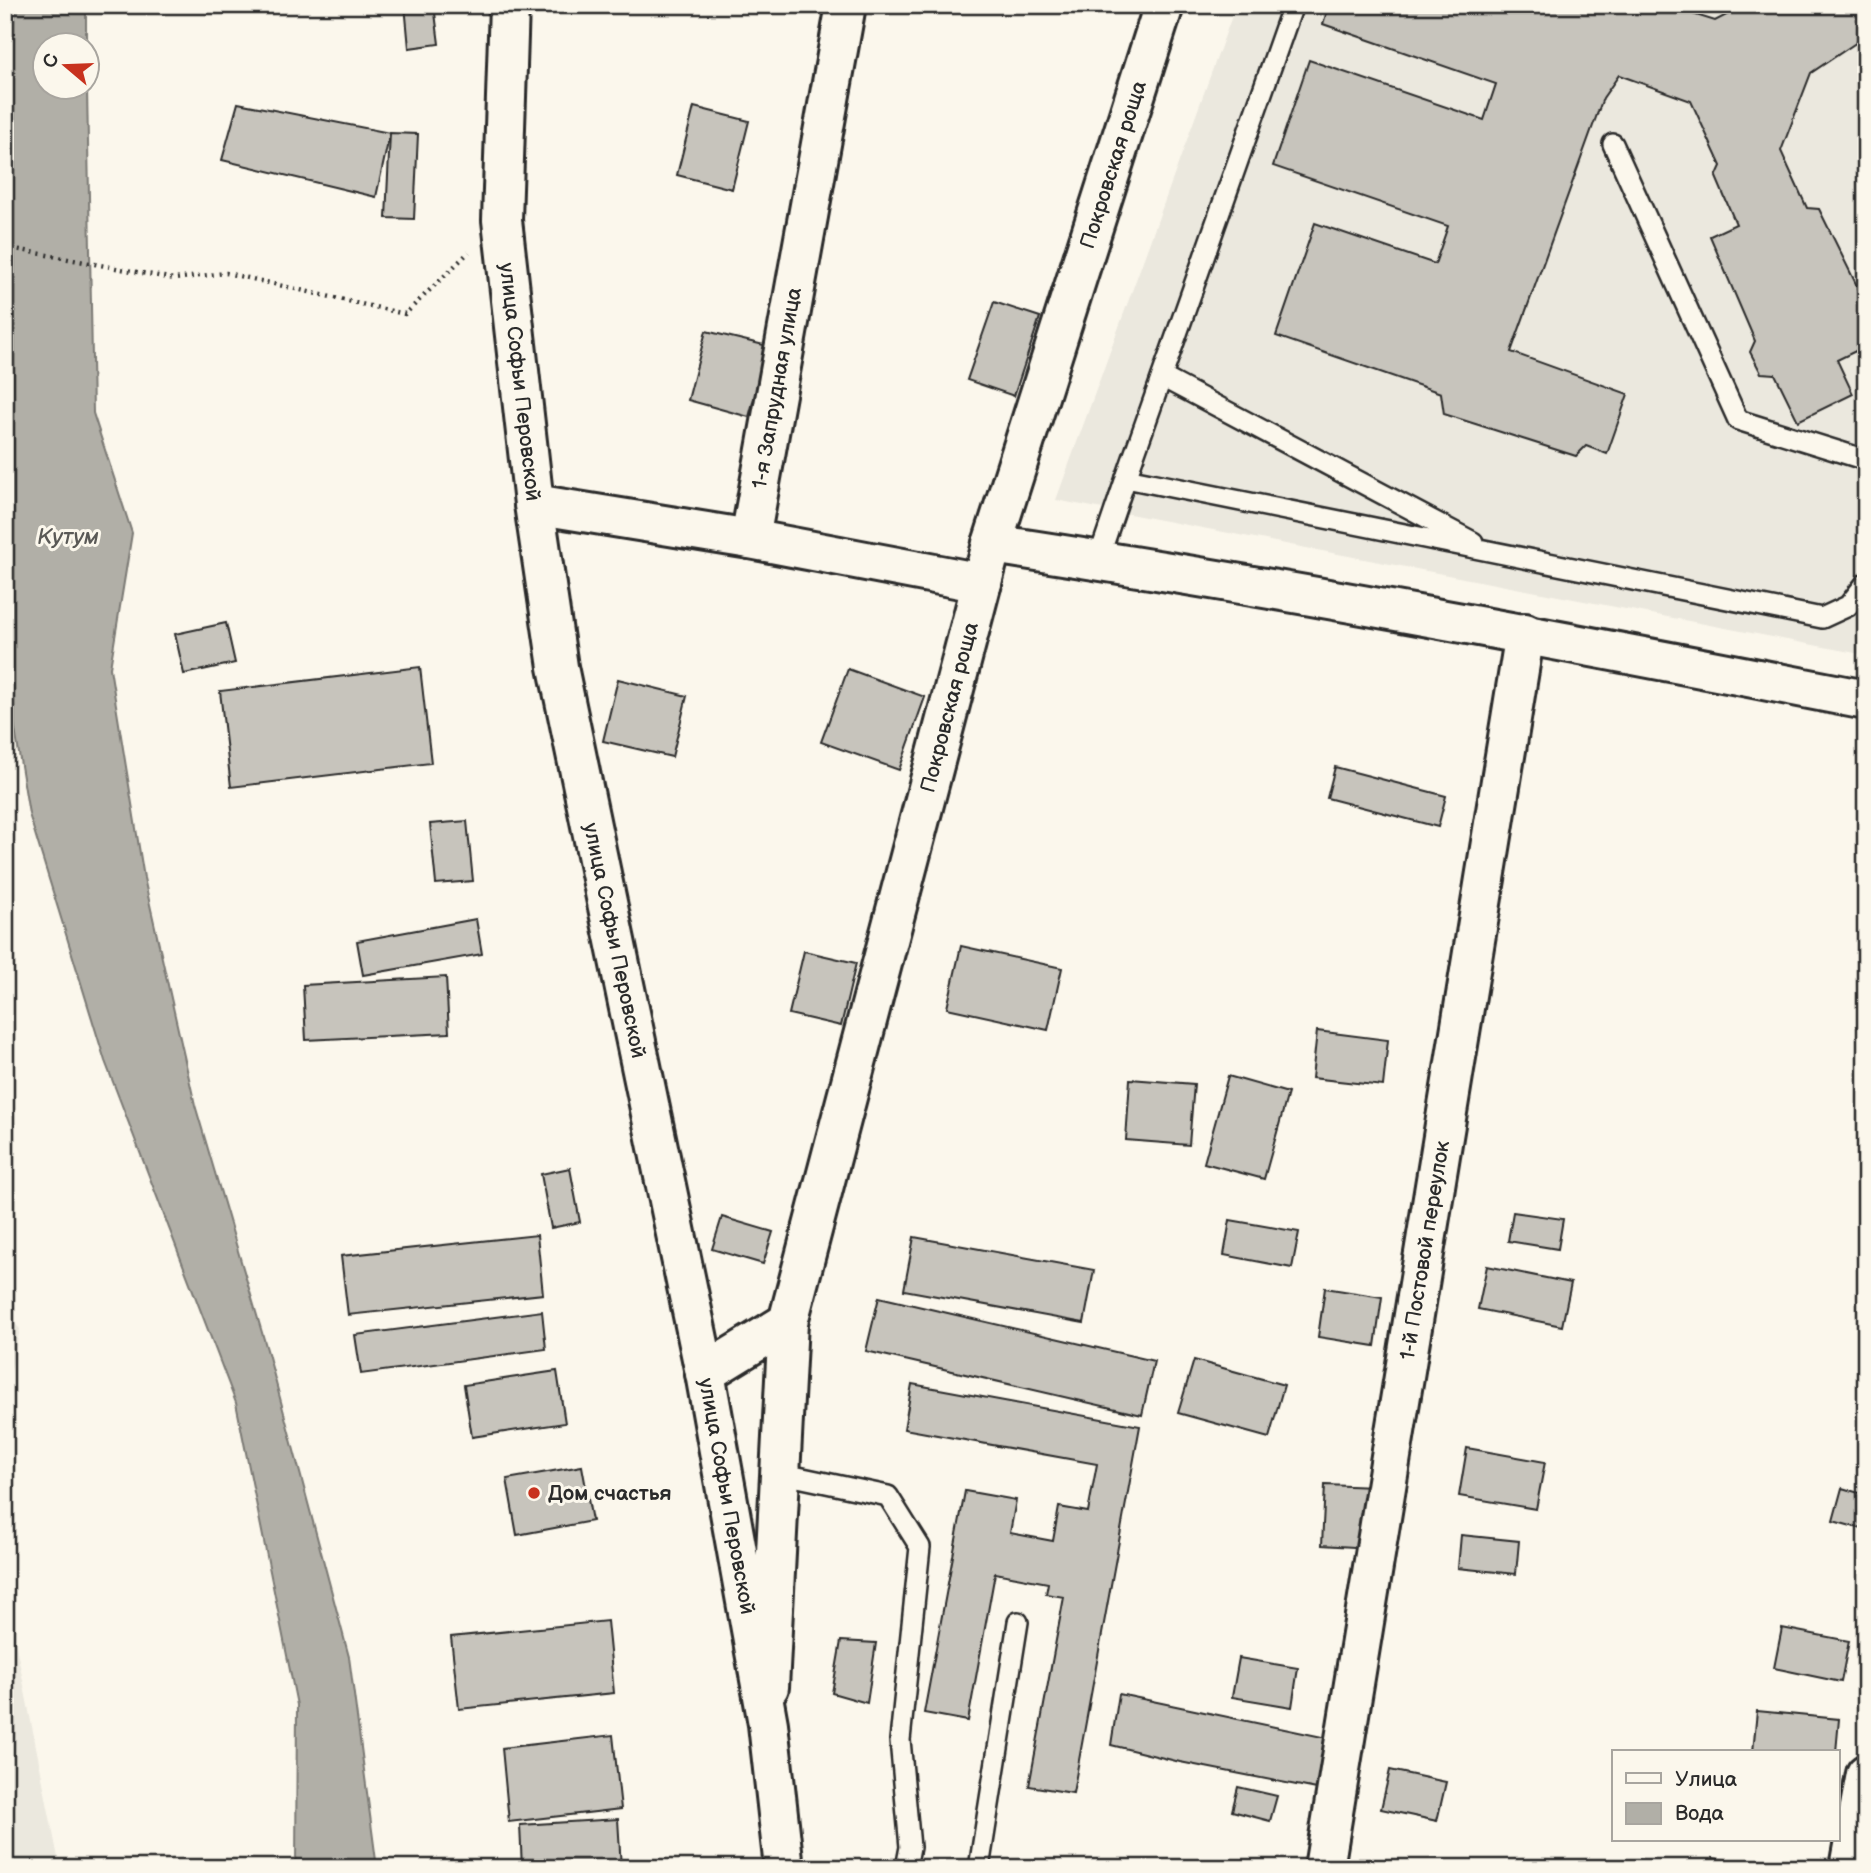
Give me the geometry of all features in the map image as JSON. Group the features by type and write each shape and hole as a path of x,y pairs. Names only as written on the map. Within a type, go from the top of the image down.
{"street":[{"name":"улица Софьи Перовской","path":"509,5 502,220 534,504 558,667 705,1373 768,1724 786,1865"},
{"name":"1-я Запрудная улица","path":"750,539 846,5"},
{"name":"Покровская роща","path":"768,1724 788,1322 992,544 1164,5"},
{"path":"534,504 750,539 982,583"},
{"path":"992,544 1525,633 1866,700"},
{"name":"1-й Постовой переулок","path":"1324,1868 1525,633"},
{"path":"705,1373 788,1322"},
{"path":"1849,1868 1866,1774"}],"lane":[{"path":"1098,560 1293,5"},
{"path":"1613,144 1738,420 1866,460"},
{"path":"1162,377 1492,552"},
{"path":"1126,478 1822,618 1848,606 1866,583"},
{"path":"779,1472 888,1496 919,1547 900,1740 910,1847 906,1868"},
{"path":"979,1868 1018,1622"}],"path":[{"path":"5,247 174,279 226,273 405,314 502,220"}],"shaded area":[{"path":"1236,5 1866,5 1866,655 1056,500"},
{"path":"5,1313 20,1329 5,1398"},
{"path":"5,1590 60,1868 5,1868"}],"water":[{"name":"Кутум","path":"5,5 86,5 86,32 32,32 32,102 87,102 93,413 132,533 110,668 144,878 195,1105 268,1353 349,1657 377,1868 296,1868 297,1705 236,1403 105,1061 29,814 5,669"}],"building":[{"path":"405,5 434,5 439,44 409,48"},
{"path":"1329,5 1664,5 1715,21 1746,5 1866,5 1866,36 1811,73 1781,151 1807,208 1819,209 1866,304 1866,346 1837,360 1853,394 1798,421 1775,374 1761,373 1750,352 1755,341 1710,236 1736,224 1716,177 1721,166 1691,101 1619,75 1603,98 1511,352 1628,394 1607,454 1586,446 1576,456 1444,414 1441,393 1276,336 1315,223 1435,264 1448,226 1273,166 1309,60 1484,120 1496,84 1323,24"},
{"path":"238,103 390,133 376,197 222,160"},
{"path":"694,107 749,121 732,189 677,175"},
{"path":"390,133 418,134 414,219 386,218"},
{"path":"994,302 1040,317 1014,396 967,380"},
{"path":"706,331 768,346 749,417 688,400"},
{"path":"226,623 235,663 184,674 175,634"},
{"path":"420,667 431,763 231,787 220,691"},
{"path":"848,669 925,697 899,770 821,742"},
{"path":"618,679 687,696 672,757 603,741"},
{"path":"1335,767 1446,796 1438,827 1327,798"},
{"path":"467,821 473,881 436,884 430,824"},
{"path":"476,919 482,954 363,975 357,941"},
{"path":"961,946 1062,968 1048,1030 947,1008"},
{"path":"804,951 856,963 841,1026 789,1014"},
{"path":"446,977 449,1033 306,1040 303,985"},
{"path":"1317,1031 1388,1040 1383,1086 1312,1078"},
{"path":"1228,1076 1288,1093 1264,1179 1204,1163"},
{"path":"1130,1079 1194,1084 1189,1145 1126,1140"},
{"path":"570,1168 580,1222 551,1228 541,1174"},
{"path":"1513,1212 1563,1219 1558,1249 1508,1241"},
{"path":"722,1217 773,1232 763,1264 712,1249"},
{"path":"1230,1220 1299,1232 1292,1268 1224,1255"},
{"path":"537,1235 543,1294 348,1315 341,1256"},
{"path":"914,1237 1094,1270 1084,1323 904,1290"},
{"path":"1487,1266 1571,1283 1562,1326 1478,1309"},
{"path":"1325,1288 1382,1297 1375,1346 1318,1337"},
{"path":"879,1297 1154,1361 1142,1415 866,1351"},
{"path":"542,1311 546,1349 361,1374 355,1335"},
{"path":"1194,1360 1284,1385 1269,1438 1178,1413"},
{"path":"557,1371 565,1423 472,1437 464,1385"},
{"path":"912,1384 1140,1426 1073,1793 1029,1786 1064,1597 1046,1594 1048,1583 995,1573 968,1721 924,1713 965,1491 1016,1500 1010,1533 1053,1541 1059,1507 1088,1512 1097,1464 904,1429"},
{"path":"1467,1448 1545,1462 1536,1509 1459,1496"},
{"path":"582,1466 592,1521 517,1535 507,1479"},
{"path":"1325,1485 1374,1487 1370,1548 1322,1545"},
{"path":"1842,1488 1866,1495 1866,1530 1833,1521"},
{"path":"1461,1535 1519,1541 1516,1574 1458,1568"},
{"path":"607,1621 614,1693 459,1709 451,1637"},
{"path":"1782,1628 1849,1641 1841,1682 1774,1668"},
{"path":"841,1641 876,1643 867,1703 832,1693"},
{"path":"1239,1658 1298,1668 1292,1707 1232,1697"},
{"path":"1119,1694 1327,1738 1322,1790 1180,1762 1111,1745"},
{"path":"1757,1711 1839,1719 1836,1750 1753,1750"},
{"path":"613,1735 621,1809 509,1822 502,1748"},
{"path":"1390,1770 1446,1782 1437,1821 1381,1809"},
{"path":"1238,1787 1277,1796 1270,1821 1232,1811"},
{"path":"618,1819 621,1868 522,1868 520,1825"},
{"path":"1713,1858 1775,1868 1711,1868"}],"place":[{"name":"Дом счастья","path":"534,1493"}]}
